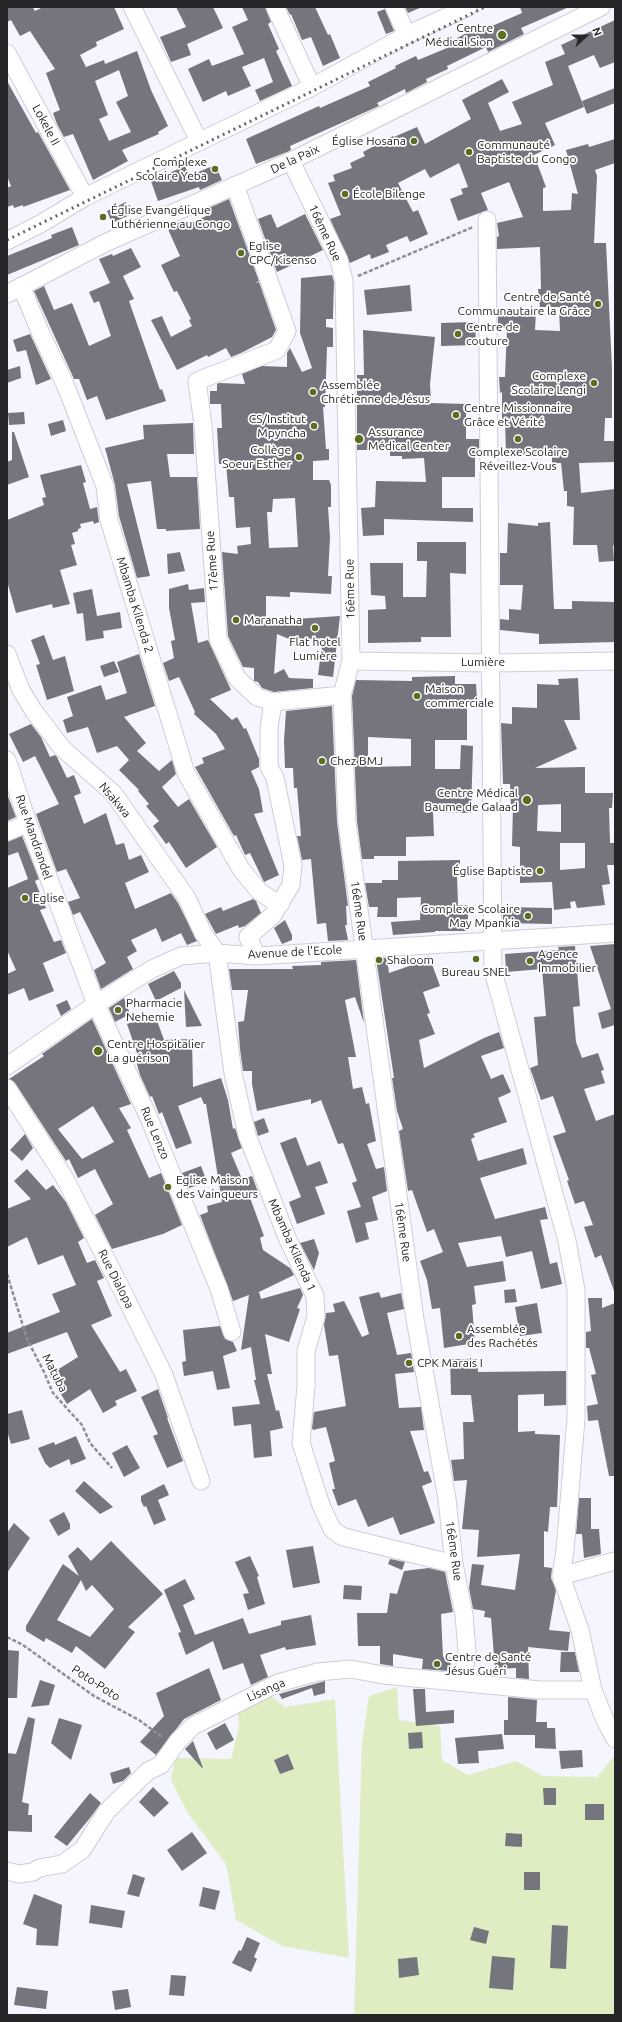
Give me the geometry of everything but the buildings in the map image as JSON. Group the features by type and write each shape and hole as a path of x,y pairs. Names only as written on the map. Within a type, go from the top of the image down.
{"street":[{"path":"132,7 199,141"},
{"path":"275,7 312,88"},
{"path":"394,7 407,35"},
{"path":"7,241 42,223 85,197 312,88 407,35 468,7"},
{"name":"De la Paix","path":"14,290 105,243 235,185 291,162 601,7"},
{"name":"Lokele II","path":"7,53 85,197"},
{"name":"16ème Rue","path":"291,162 339,260 344,281 351,661 342,695 347,822 415,1319 447,1499 454,1564 464,1615 467,1651 465,1666"},
{"name":"17ème Rue","path":"235,185 287,331 277,350 197,381 203,425 218,639 237,678 257,697 273,702"},
{"path":"487,220 492,663 493,971 568,1241 576,1290 576,1419 565,1550 561,1576 580,1630 593,1690 605,1720 615,1739"},
{"name":"Mbamba Kilenda 2","path":"14,290 41,334 65,384 105,486 109,520 186,773 241,869 259,891 272,900 281,903"},
{"name":"Nsakwa","path":"7,654 21,690 33,710 62,748 112,793 187,898 203,933 217,953"},
{"name":"Lumière","path":"351,661 492,663 615,661"},
{"path":"257,956 248,937 273,915 281,903 291,885 293,865 275,778 269,767 269,728 273,702 342,695"},
{"name":"Rue Mandrandel","path":"7,760 28,823 96,1004"},
{"path":"7,832 28,823"},
{"name":"Avenue de l'Ecole","path":"7,1066 96,1004 152,969 181,956 217,953 257,956 615,933"},
{"name":"Mbamba Kilenda 1","path":"217,953 233,1073 248,1135 288,1240 315,1296 316,1317 306,1351 306,1386 301,1443 321,1505 332,1529 341,1536 454,1564"},
{"name":"Rue Lenzo","path":"96,1004 150,1118 219,1290 232,1332"},
{"name":"Rue Dialopa","path":"7,1088 64,1177 119,1283 164,1375 201,1481"},
{"path":"561,1576 615,1560"},
{"name":"Lisanga","path":"7,1871 19,1874 33,1872 39,1868 62,1864 82,1850 107,1811 148,1771 161,1765 174,1746 193,1726 278,1683 318,1672 351,1669 383,1675 540,1690 593,1690"}],"path":[{"path":"344,281 487,220"},
{"name":"Matuba","path":"7,1274 27,1339 53,1393 82,1425 90,1443 112,1468"},
{"name":"Poto-Poto","path":"7,1636 23,1645 94,1696 139,1720 174,1746"}],"green space":[{"path":"397,1687 399,1720 440,1726 442,1760 468,1775 516,1761 543,1776 597,1777 615,1755 615,2015 354,2015 362,1742 369,1696"},
{"path":"269,1694 285,1707 335,1699 349,1958 282,1946 236,1920 226,1864 187,1812 171,1780 175,1758 231,1759 239,1726 237,1703"}],"railway":[{"path":"7,240 485,7"}],"place":[{"name":"Centre Médical Sion","path":"502,35"},
{"name":"Église Hosana","path":"414,141"},
{"name":"Communauté Baptiste du Congo","path":"469,152"},
{"name":"Complexe Scolaire Yeba","path":"215,169"},
{"name":"École Bilenge","path":"345,194"},
{"name":"Église Evangélique Luthérienne au Congo","path":"103,217"},
{"name":"Eglise CPC/Kisenso","path":"241,253"},
{"name":"Centre de Santé Communautaire la Grâce","path":"598,304"},
{"name":"Centre de couture","path":"458,334"},
{"name":"Complexe Scolaire Lengi","path":"594,383"},
{"name":"Assemblée Chrétienne de Jésus","path":"313,392"},
{"name":"Centre Missionnaire Grâce et Vérité","path":"456,415"},
{"name":"CS/Institut Mpyncha","path":"314,426"},
{"name":"Assurance Médical Center","path":"359,439"},
{"name":"Complexe Scolaire Réveillez-Vous","path":"518,439"},
{"name":"Collège Soeur Esther","path":"299,457"},
{"name":"Maranatha","path":"236,620"},
{"name":"Flat hotel Lumière","path":"315,628"},
{"name":"Maison commerciale","path":"417,696"},
{"name":"Chez BMJ","path":"322,761"},
{"name":"Centre Médical Baume de Galaad","path":"527,800"},
{"name":"Église Baptiste","path":"540,871"},
{"name":"Eglise","path":"25,898"},
{"name":"Complexe Scolaire May Mpankia","path":"528,916"},
{"name":"Bureau SNEL","path":"476,959"},
{"name":"Shaloom","path":"379,960"},
{"name":"Agence Immobilier","path":"530,961"},
{"name":"Pharmacie Nehemie","path":"118,1010"},
{"name":"Centre Hospitalier La guérison","path":"98,1051"},
{"name":"Eglise Maison des Vainqueurs","path":"168,1187"},
{"name":"Assemblée des Rachétés","path":"459,1336"},
{"name":"CPK Marais I","path":"409,1363"},
{"name":"Centre de Santé Jésus Guéri","path":"437,1664"}]}
